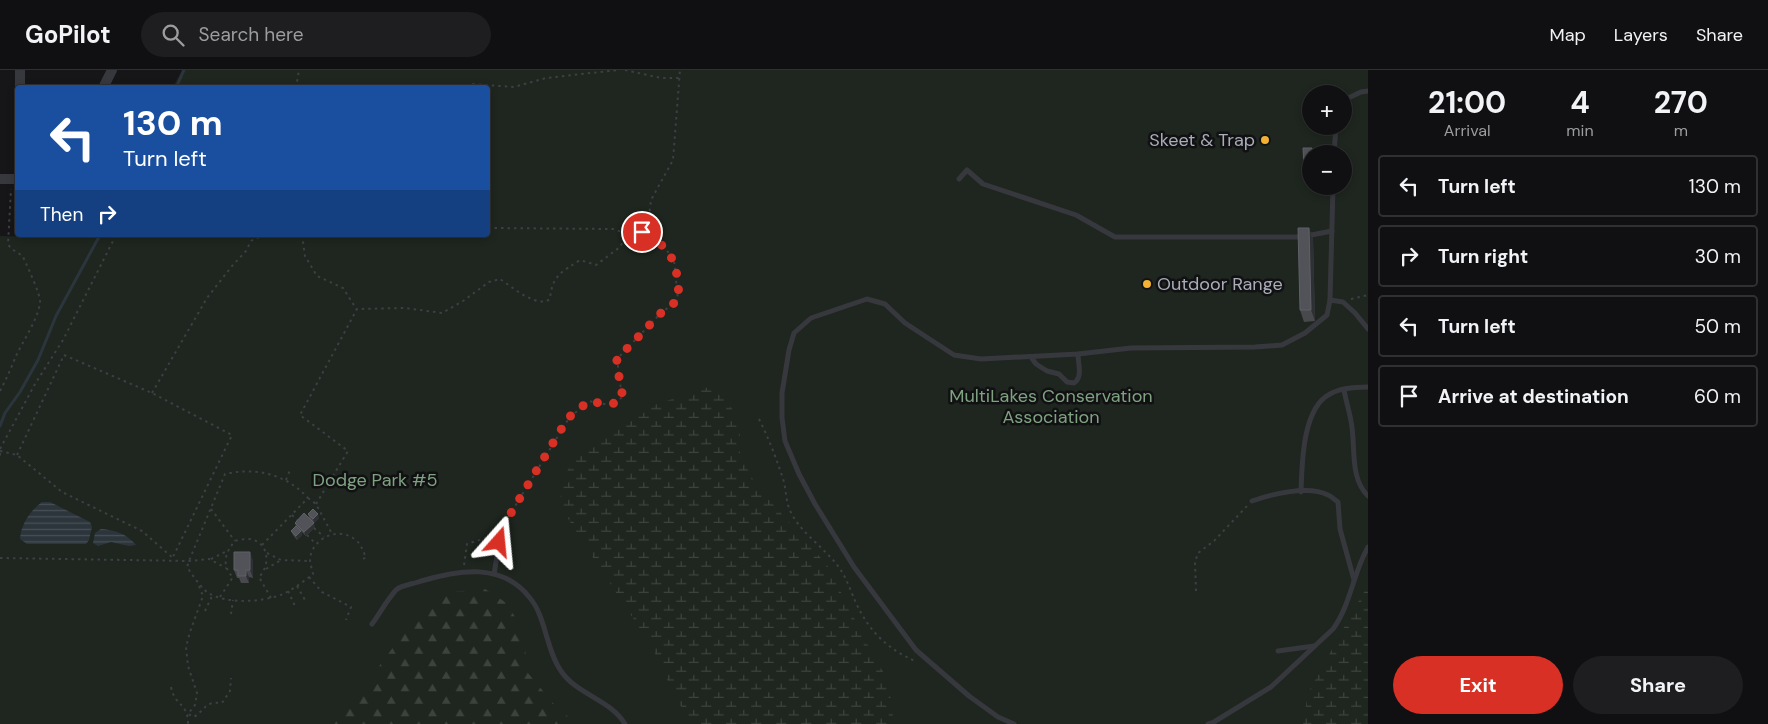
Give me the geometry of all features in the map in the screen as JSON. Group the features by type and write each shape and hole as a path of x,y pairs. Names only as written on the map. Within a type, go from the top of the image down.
{"street":[{"path":"20,70 20,85"},
{"path":"104,85 112,70"},
{"path":"0,179 14,179"}],"lane":[{"path":"1352,96 1368,91"},
{"path":"959,179 967,170 983,184 1076,216 1115,237 1301,237 1332,231"},
{"path":"1014,724 998,717 969,696 916,650 854,567 815,504 799,474 785,441 782,418 782,393 789,350 794,333 811,318 867,299 885,304 905,323 954,355 981,359 1078,354 1131,348 1256,348 1282,345 1306,333 1327,315 1330,300 1333,195"},
{"path":"1330,300 1343,302 1355,312 1368,329"},
{"path":"1030,357 1036,364 1047,371 1059,374 1067,382 1074,384 1080,376 1078,354"},
{"path":"1301,492 1305,437 1314,409 1329,394 1357,387 1368,387"},
{"path":"1344,390 1351,420 1358,480 1363,491 1368,496"},
{"path":"1252,501 1288,492 1316,492 1328,495 1338,502 1340,530 1354,580"},
{"path":"494,574 502,528"},
{"path":"1208,724 1271,687 1333,629 1341,618 1357,569 1368,547"},
{"path":"372,624 397,589 447,573 481,571 494,574 512,582 530,598 541,620 550,650 560,670 568,680 578,688 604,702 625,724"},
{"path":"1278,652 1314,646"}],"path":[{"path":"296,85 299,70"},
{"path":"490,85 514,87 546,78 618,70"},
{"path":"625,70 660,78 679,78"},
{"path":"502,528 570,416 587,402 616,404 622,397 617,359 661,313 678,300 674,260 665,248 650,236 648,224 651,200 673,160 680,70"},
{"path":"468,85 485,85"},
{"path":"0,391 29,332 40,302 34,281 24,258 10,248 8,244 14,179"},
{"path":"357,310 404,308 442,313 464,301 488,282 500,279 520,293 540,303 546,302 550,299 550,288 555,278 580,260 596,265 620,247 625,238 642,232 648,224"},
{"path":"490,228 613,229 631,235"},
{"path":"0,458 0,451 35,384 58,348 115,237"},
{"path":"152,393 207,298 246,251 251,241 261,237"},
{"path":"302,237 305,256 317,276 344,288 357,310"},
{"path":"1343,302 1368,295"},
{"path":"316,504 348,451 300,415 357,310"},
{"path":"16,455 64,355 152,393 232,435 174,558"},
{"path":"759,419 779,466 788,507 793,517 840,568 856,604 870,628 881,641 918,662"},
{"path":"0,451 16,455 62,492 142,531 174,558"},
{"path":"188,714 195,705 197,693 188,666 186,647 203,596 198,583 187,568 225,474 252,470 286,480 300,489 316,504 332,534"},
{"path":"286,480 290,470"},
{"path":"262,545 308,498"},
{"path":"1196,591 1195,562 1198,553 1214,540 1252,501"},
{"path":"211,509 235,541"},
{"path":"292,515 300,523"},
{"path":"314,528 324,537"},
{"path":"198,583 213,594 233,600 247,601 271,598 297,586 313,574 310,561 312,552 316,544 324,537 332,534 347,535 358,541 366,558 361,559"},
{"path":"307,535 316,544"},
{"path":"226,568 225,559 227,551 235,541 247,538 255,540 262,545 266,552 266,569"},
{"path":"464,571 467,544 486,538 499,542"},
{"path":"0,558 174,558 189,561 209,560 227,551"},
{"path":"266,552 281,560 310,561"},
{"path":"209,560 226,568 233,577 220,597"},
{"path":"271,598 259,577 266,569 281,560"},
{"path":"309,577 322,592 351,607 346,620"},
{"path":"297,586 306,600"},
{"path":"288,591 295,606"},
{"path":"205,610 213,594"},
{"path":"231,614 233,600"},
{"path":"188,714 194,717 206,705 214,702 222,703 230,691 231,678"},
{"path":"172,687 174,698 186,709 188,724"}],"green space":[{"path":"182,70 1368,70 1368,724 0,724 0,236 490,237 490,85 174,85"},
{"path":"709,387 725,397 740,423 740,455 756,485 827,565 876,661 888,679 894,724 694,724 677,701 652,647 560,505 562,478 579,455 657,404"},
{"path":"1368,584 1368,724 1303,724 1308,693"},
{"path":"485,589 505,602 524,630 527,672 559,710 579,724 328,724 357,696 403,634 449,592"}],"shaded area":[{"path":"42,502 50,502 90,522 92,527 86,544 27,544 20,539 22,528 27,518"},
{"path":"101,529 120,533 136,545 129,546 111,542 98,546 93,543 95,533"}],"building":[{"path":"1298,228 1309,228 1311,310 1300,310"},
{"path":"313,509 318,514 313,519 308,514"},
{"path":"304,513 314,523 304,532 295,523"},
{"path":"296,526 301,531 296,536 291,531"},
{"path":"234,552 250,552 250,570 246,570 246,576 238,576 238,570 234,570"}],"waterway":[{"path":"177,85 184,70"},
{"path":"0,426 5,413 20,392 38,360 56,316 99,237"}],"place":[{"name":"Skeet & Trap","path":"1265,140"},
{"name":"Outdoor Range","path":"1147,284"}],"route":[{"path":"499,542 502,528 568,418 589,401 604,404 618,403 623,394 617,359 642,331 678,300 674,260 665,248 650,236 648,224 642,232"}],"park label":[{"name":"MultiLakes Conservation Association","path":"1051,406"},
{"name":"Dodge Park #5","path":"375,480"}]}
